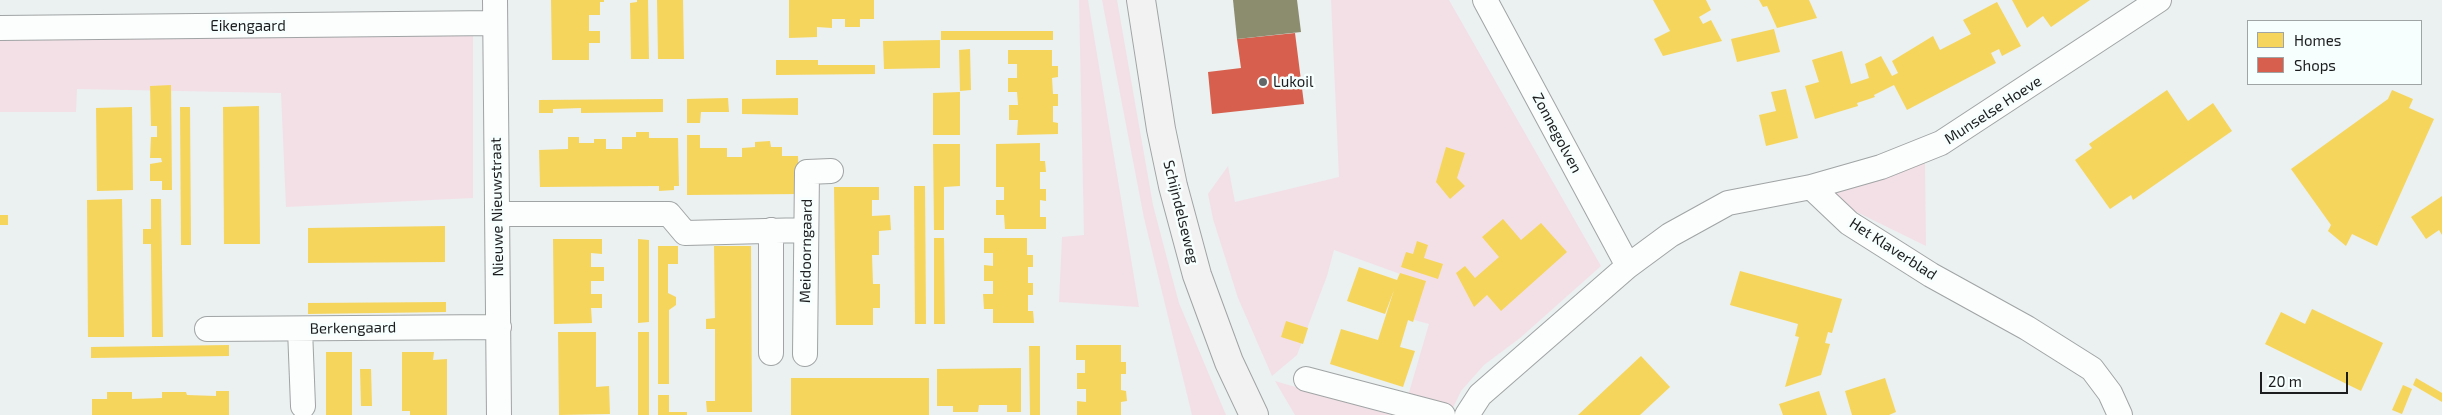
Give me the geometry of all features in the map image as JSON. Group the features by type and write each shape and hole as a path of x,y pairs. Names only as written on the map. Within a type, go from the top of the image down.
{"main road":[{"name":"Schijndelseweg","path":"1142,0 1161,129 1182,221 1197,275 1229,362 1254,415"}],"street":[{"name":"Nieuwe Nieuwstraat","path":"495,0 499,415"},
{"name":"Zonnegolven","path":"1486,0 1628,266"},
{"name":"Munselse Hoeve","path":"1811,187 1881,167 1941,143 2159,0"},
{"name":"Eikengaard","path":"0,28 495,23"},
{"name":"Meidoorngaard","path":"805,354 807,172 831,171"},
{"path":"1467,415 1480,395 1628,266 1670,235 1728,203 1811,187"},
{"name":"Het Klaverblad","path":"1811,187 1849,223 1931,276 2027,328 2092,369 2110,393 2120,415"},
{"path":"498,214 669,214 685,233 806,230"},
{"path":"771,230 771,352"},
{"name":"Berkengaard","path":"208,329 499,327"},
{"path":"300,329 303,406"},
{"path":"1306,379 1443,415"}],"shaded area":[{"path":"1079,0 1088,0 1139,307 1059,302 1062,237 1084,235"},
{"path":"1102,0 1117,0 1153,205 1169,266 1179,303 1226,415 1192,415 1144,218"},
{"path":"1331,0 1449,0 1601,266 1520,338 1484,365 1461,391 1453,408 1408,396 1429,324 1411,319 1403,275 1334,250 1327,276 1297,355 1272,376 1238,298 1213,219 1208,194 1228,166 1235,202 1339,177"},
{"path":"473,29 473,198 286,207 281,93 77,89 76,112 0,112 0,36"},
{"path":"1925,162 1926,246 1826,197"},
{"path":"1275,381 1391,415 1295,415"}],"building: Homes":[{"path":"551,0 604,0 604,2 600,2 600,15 589,15 589,31 600,31 600,43 589,43 589,60 552,60"},
{"path":"637,0 648,0 649,59 631,59 630,3 637,2"},
{"path":"657,0 683,0 684,59 658,59"},
{"path":"789,0 874,0 874,19 860,19 860,27 845,27 845,19 832,19 832,28 817,27 817,37 789,38"},
{"path":"1653,0 1706,0 1711,10 1699,17 1703,24 1711,20 1722,41 1663,56 1654,39 1670,31"},
{"path":"1759,0 1809,0 1817,18 1777,28 1767,6 1763,7"},
{"path":"2012,0 2090,0 2051,27 2043,16 2027,28"},
{"path":"1997,2 2021,46 2002,56 1999,49 1991,53 1996,63 1907,110 1894,85 1874,95 1875,97 1857,103 1858,106 1815,119 1805,86 1819,82 1812,60 1842,51 1851,84 1869,78 1865,64 1881,56 1892,76 1898,73 1892,61 1933,36 1940,50 1971,34 1963,20"},
{"path":"1774,29 1780,52 1737,62 1731,39"},
{"path":"941,31 1053,31 1053,40 941,40"},
{"path":"940,40 940,68 884,69 883,41"},
{"path":"970,49 971,90 960,91 959,50"},
{"path":"1008,50 1052,50 1052,66 1058,66 1058,77 1052,78 1053,94 1058,94 1058,106 1053,106 1053,122 1058,123 1058,134 1017,135 1018,120 1009,120 1009,105 1018,105 1017,92 1008,92 1008,78 1017,78 1017,64 1008,64"},
{"path":"776,60 818,60 818,65 875,65 875,74 776,75"},
{"path":"171,85 172,190 162,190 162,181 150,181 150,164 162,162 161,158 150,158 151,137 157,137 157,126 151,126 150,86"},
{"path":"1786,89 1798,138 1766,146 1759,115 1776,111 1771,92"},
{"path":"2167,90 2188,121 2213,103 2232,131 2133,200 2131,195 2110,209 2075,160 2092,148 2089,144"},
{"path":"2392,90 2413,99 2409,108 2434,119 2377,246 2352,234 2346,246 2328,231 2331,225 2291,169 2388,99"},
{"path":"960,92 960,135 933,135 933,93"},
{"path":"728,98 729,112 701,112 700,123 687,123 687,99"},
{"path":"798,98 798,115 742,114 742,99"},
{"path":"663,99 663,112 581,113 581,108 553,109 553,113 539,113 539,100"},
{"path":"259,106 260,244 224,244 223,107"},
{"path":"132,107 133,190 97,191 96,108"},
{"path":"180,107 190,107 191,245 181,245"},
{"path":"636,132 649,132 649,138 678,138 679,186 674,186 674,190 659,191 659,186 540,187 539,150 568,149 568,137 579,137 579,143 594,143 594,139 606,139 606,149 622,149 622,137 636,137"},
{"path":"687,135 700,135 700,148 727,148 727,157 742,157 742,148 755,147 755,142 770,141 771,147 782,147 782,156 798,156 799,194 687,195"},
{"path":"1040,143 1040,161 1045,161 1046,172 1040,172 1040,189 1046,189 1046,201 1040,200 1040,217 1046,217 1046,229 1005,229 1004,215 996,215 996,200 1004,200 1004,187 996,187 996,144"},
{"path":"933,144 960,144 960,186 944,187 944,230 934,230"},
{"path":"1446,147 1465,153 1457,178 1465,186 1450,199 1436,182"},
{"path":"914,186 925,186 926,324 915,324"},
{"path":"834,187 879,187 879,200 872,200 872,216 890,215 891,230 879,231 879,255 872,255 873,284 880,284 880,308 873,308 873,325 836,325"},
{"path":"2442,196 2442,235 2439,230 2426,239 2411,217"},
{"path":"122,199 124,337 88,337 87,200"},
{"path":"151,199 161,199 163,337 152,337 151,244 143,244 143,229 151,229"},
{"path":"0,215 8,215 8,225 0,225"},
{"path":"1503,219 1521,240 1541,223 1567,252 1501,311 1487,295 1474,307 1456,273 1465,266 1475,278 1499,257 1482,237"},
{"path":"445,226 445,262 308,263 308,228"},
{"path":"934,238 944,238 945,324 934,324"},
{"path":"984,238 1027,238 1027,255 1033,255 1033,267 1028,267 1028,283 1033,283 1033,295 1028,295 1028,311 1033,311 1034,323 993,323 993,309 984,309 983,294 993,294 993,281 984,281 984,265 993,266 993,253 984,253"},
{"path":"553,239 602,239 602,254 591,253 591,267 604,267 604,281 591,281 591,294 602,294 602,308 591,308 592,323 554,324"},
{"path":"638,239 649,240 649,322 638,323"},
{"path":"1417,241 1428,245 1424,258 1443,264 1438,279 1401,267 1406,252 1413,254"},
{"path":"658,246 678,246 678,264 668,264 668,293 676,297 676,305 669,310 669,384 658,384"},
{"path":"714,246 751,246 752,412 707,412 706,401 715,401 715,329 706,329 706,319 715,318"},
{"path":"1359,267 1397,280 1400,273 1426,281 1413,322 1408,320 1400,347 1415,351 1403,387 1330,364 1341,329 1378,340 1394,290 1385,314 1347,301"},
{"path":"1740,271 1842,299 1832,333 1828,332 1825,343 1830,344 1821,375 1785,387 1799,337 1795,336 1798,324 1730,305"},
{"path":"446,302 446,312 308,314 308,303"},
{"path":"2312,309 2383,343 2361,391 2265,344 2281,312 2305,324"},
{"path":"1286,321 1308,328 1303,344 1281,337"},
{"path":"558,332 596,332 596,387 609,386 610,414 559,415"},
{"path":"638,332 649,332 649,415 638,415"},
{"path":"229,345 229,356 91,358 91,347"},
{"path":"1076,345 1121,345 1121,362 1126,362 1126,374 1121,374 1121,390 1126,391 1127,401 1121,402 1121,415 1077,415 1077,401 1086,402 1086,389 1077,389 1077,373 1085,373 1085,360 1076,360"},
{"path":"1029,346 1040,346 1040,415 1030,415"},
{"path":"326,352 352,352 352,415 326,415"},
{"path":"402,352 434,352 433,360 447,359 447,415 410,415 410,411 402,411"},
{"path":"1641,356 1670,387 1640,415 1578,415"},
{"path":"1021,368 1021,412 1007,412 1007,405 979,405 978,412 953,412 953,406 937,406 937,369"},
{"path":"360,369 371,369 372,406 361,406"},
{"path":"791,378 929,378 929,415 791,415"},
{"path":"1885,378 1896,412 1889,415 1852,415 1845,391"},
{"path":"2416,378 2442,393 2442,402 2413,385"},
{"path":"2403,385 2412,389 2402,414 2392,410"},
{"path":"216,391 229,391 229,415 92,415 92,399 107,399 107,392 132,392 132,399 162,398 162,392 186,392 187,395 216,396"},
{"path":"1819,391 1827,415 1783,415 1779,404"},
{"path":"658,395 669,395 669,412 687,412 687,415 658,415"}],"building: Shops":[{"path":"1295,33 1304,104 1212,114 1208,72 1241,68 1237,39"}],"building: Industry":[{"path":"1233,0 1297,0 1301,32 1237,39"}],"place":[{"name":"Lukoil","path":"1263,82"}]}
